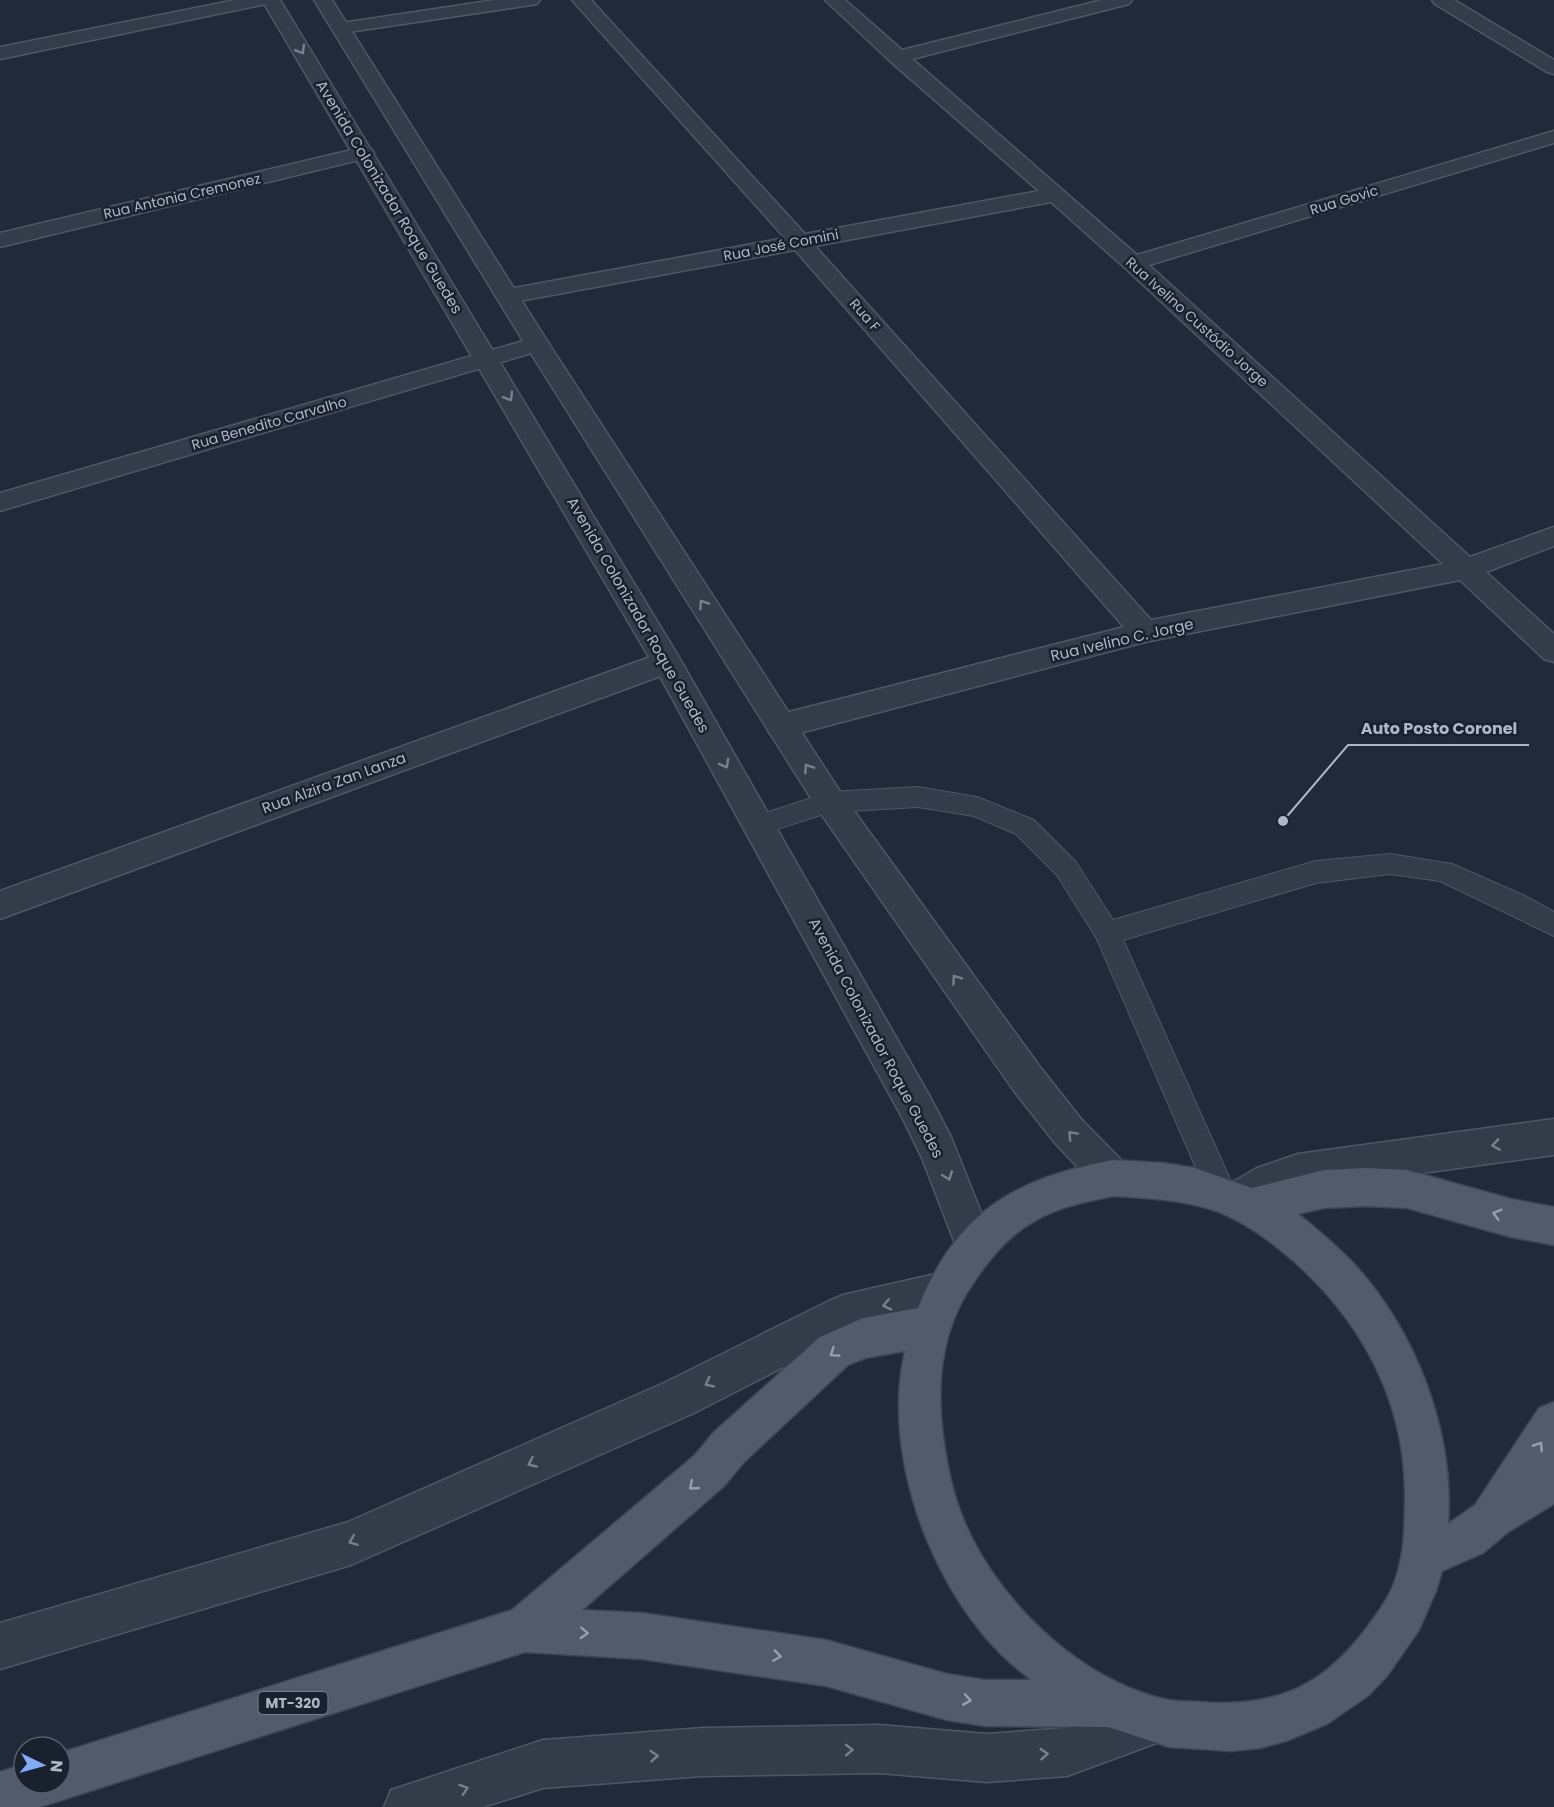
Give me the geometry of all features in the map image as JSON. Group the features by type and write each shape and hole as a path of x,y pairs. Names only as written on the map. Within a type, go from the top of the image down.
{"main road":[{"path":"1113,1178 1166,1180 1236,1201 1305,1243 1352,1291 1391,1348 1418,1415 1429,1485 1425,1556 1409,1604 1383,1647 1350,1683 1307,1710 1259,1727 1206,1729 1153,1721 1107,1704 1050,1668 999,1621 960,1564 934,1503 920,1438 919,1381 937,1309 975,1245 1014,1211 1060,1188 1113,1178"},
{"path":"1236,1201 1324,1190 1366,1187 1396,1189 1438,1197 1511,1218 1554,1226"},
{"path":"525,1629 709,1471 729,1447 834,1351 937,1309"},
{"path":"1490,1520 1554,1423"},
{"path":"1425,1556 1468,1538 1490,1520 1554,1479"},
{"path":"525,1629 642,1636 826,1663 947,1697 985,1703 1107,1704"},
{"name":"MT-320","path":"72,1773 525,1629"}],"street":[{"path":"0,53 261,0"},
{"name":"Avenida Colonizador Roque Guedes","path":"271,0 667,662 920,1115 938,1150 975,1245"},
{"path":"323,0 537,344 830,802 1027,1079 1068,1131 1113,1178"},
{"path":"342,28 531,0"},
{"name":"Rua F","path":"581,0 800,242 1145,632"},
{"name":"Rua Ivelino Custódio Jorge","path":"834,0 1133,263 1554,651"},
{"path":"897,57 1123,0"},
{"path":"1441,0 1554,68"},
{"name":"Rua Govic","path":"1133,263 1554,137"},
{"name":"Rua Antonia Cremonez","path":"0,240 364,153"},
{"name":"Rua José Comini","path":"509,296 1053,195"},
{"name":"Rua Benedito Carvalho","path":"0,502 537,344"},
{"name":"Rua Ivelino C. Jorge","path":"781,726 1145,632 1467,569 1554,536"},
{"name":"Rua Alzira Zan Lanza","path":"0,905 667,662"},
{"path":"1236,1201 1270,1181 1298,1172 1554,1137"},
{"path":"0,1646 351,1543 679,1398 843,1315 937,1309"},
{"path":"408,1807 543,1764 703,1752 879,1749 987,1758 1067,1752 1153,1721"}],"lane":[{"path":"759,825 830,802 918,797 977,807 1025,827 1066,868 1107,933 1236,1201"},
{"path":"1107,933 1316,872 1390,864 1443,871 1516,904 1554,925"}],"place":[{"name":"Auto Posto Coronel","path":"1283,821"}]}
